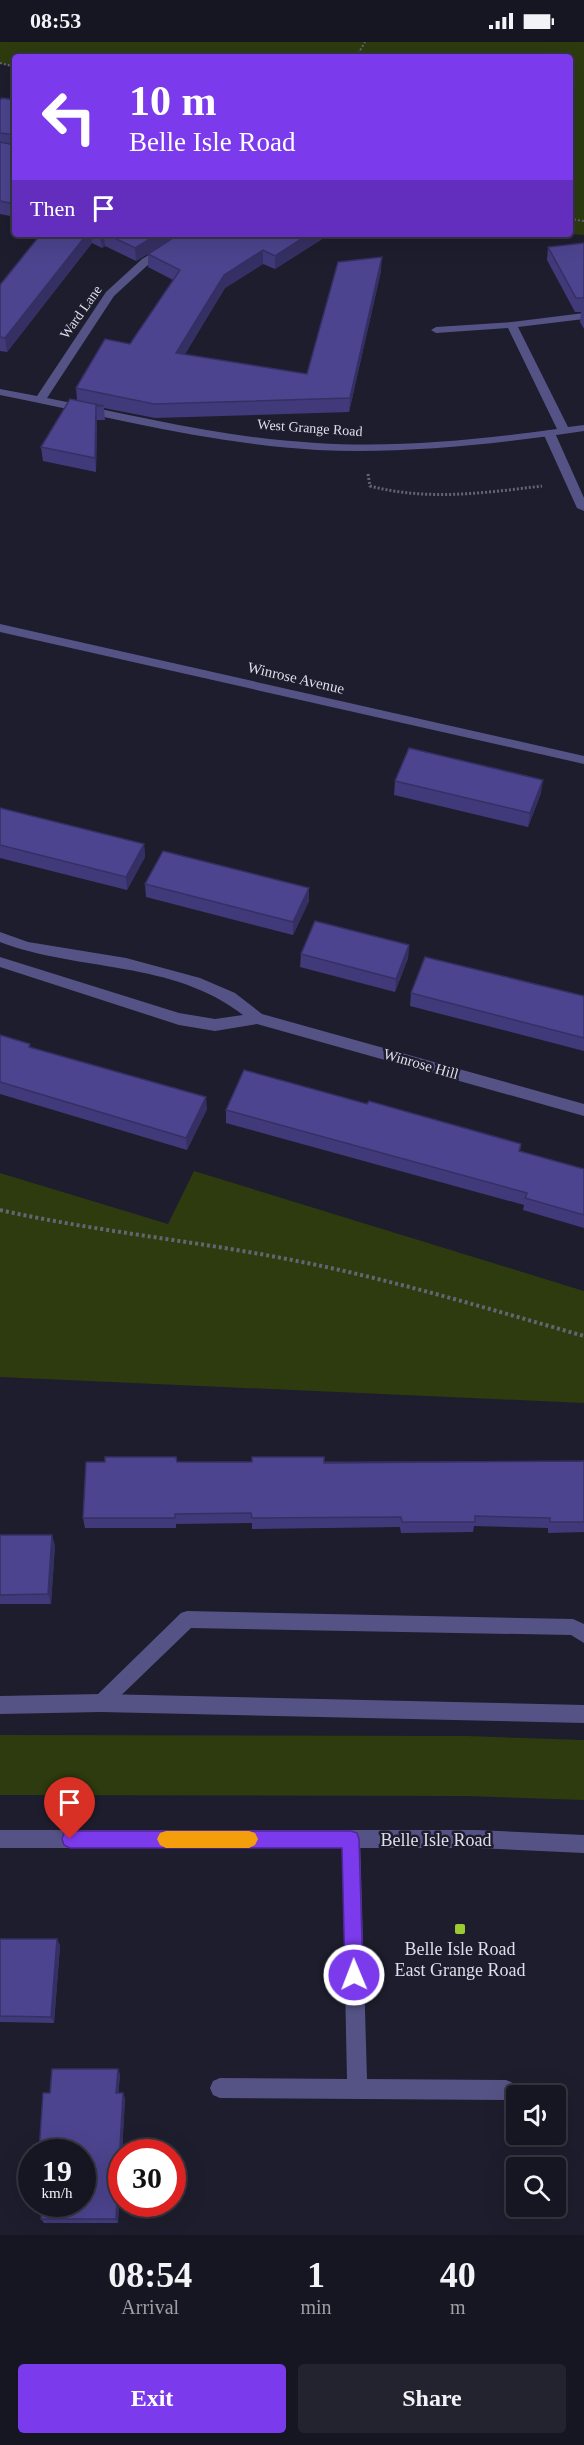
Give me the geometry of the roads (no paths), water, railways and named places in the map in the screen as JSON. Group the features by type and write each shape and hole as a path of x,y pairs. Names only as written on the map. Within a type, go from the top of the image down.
{"street":[{"name":"Ward Lane","path":"40,400 110,294 146,261 186,237"},
{"path":"436,330 512,325 584,316"},
{"path":"512,325 564,431"},
{"name":"West Grange Road","path":"0,392 278,443 421,447 492,441 584,428"},
{"path":"549,433 583,508"},
{"name":"Winrose Avenue","path":"0,628 584,760"},
{"name":"Winrose Hill","path":"0,937 27,947 126,963 200,982 230,997 257,1018 584,1110"},
{"path":"18,966 27,947"},
{"name":"Winrose Hill","path":"0,962 179,1019 215,1025 257,1018"},
{"path":"101,1703 188,1620 573,1628 584,1635"},
{"path":"0,1705 101,1703 584,1714"},
{"name":"Belle Isle Road","path":"0,1839 476,1839 584,1844"},
{"path":"351,1839 357,2089"},
{"path":"220,2088 506,2090"}],"place":[{"name":"Belle Isle Road East Grange Road","path":"460,1929"}]}
